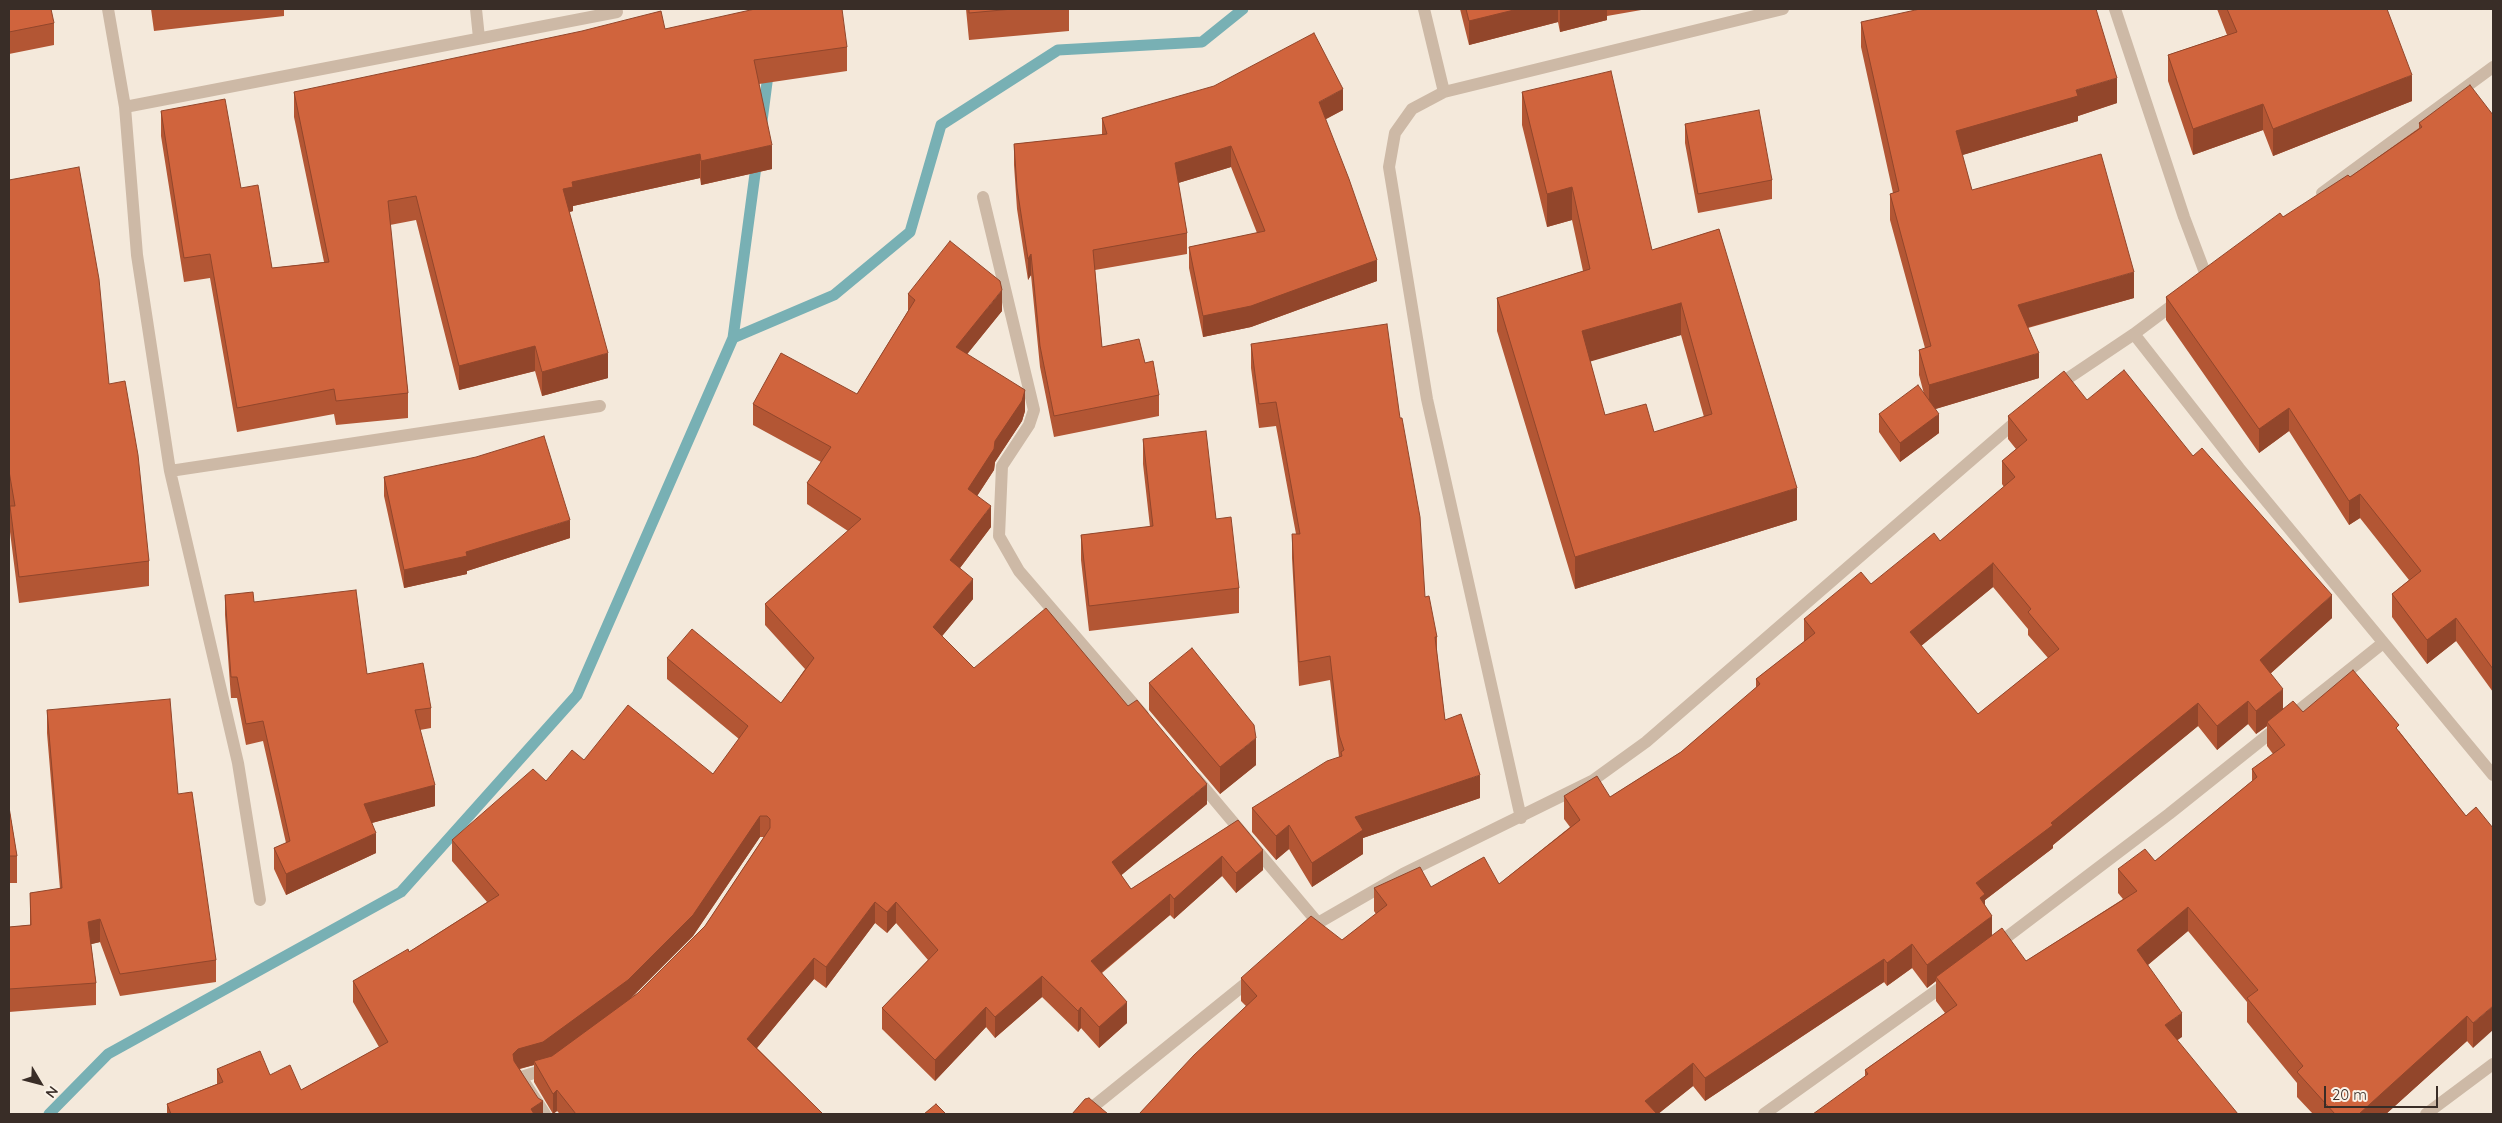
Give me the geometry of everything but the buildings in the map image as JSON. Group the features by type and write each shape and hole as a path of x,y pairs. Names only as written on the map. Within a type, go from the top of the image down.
{"street":[{"path":"108,9 125,106 137,255 170,471 238,763 260,900"},
{"path":"476,9 479,38"},
{"path":"1424,9 1444,92"},
{"path":"1521,818 1427,399 1389,167 1395,134 1412,109 1444,92 1730,15 1783,9"},
{"path":"2115,9 2184,217 2208,278"},
{"path":"125,106 617,12"},
{"path":"2308,203 2493,67"},
{"path":"983,197 1034,410 1028,425 1002,466 999,536 1019,571 1151,725"},
{"path":"2048,394 2063,380 2134,334 2186,295"},
{"path":"2134,334 2239,468 2493,775"},
{"path":"170,471 600,406"},
{"path":"1298,939 1318,923 1403,874 1521,818 1592,781 1646,742 2033,407"},
{"path":"1983,956 2169,814 2383,643"},
{"path":"1190,770 1318,923"},
{"path":"1084,1114 1264,968"},
{"path":"1764,1114 1959,974"},
{"path":"545,1114 521,1077 547,1070 563,1058"},
{"path":"2426,1114 2493,1064"}],"waterway":[{"path":"733,338 834,295 910,232 941,125 1058,50 1202,42 1243,9"},
{"path":"762,121 769,67"},
{"path":"49,1114 108,1054 401,892 577,695 733,338 757,159"}]}
